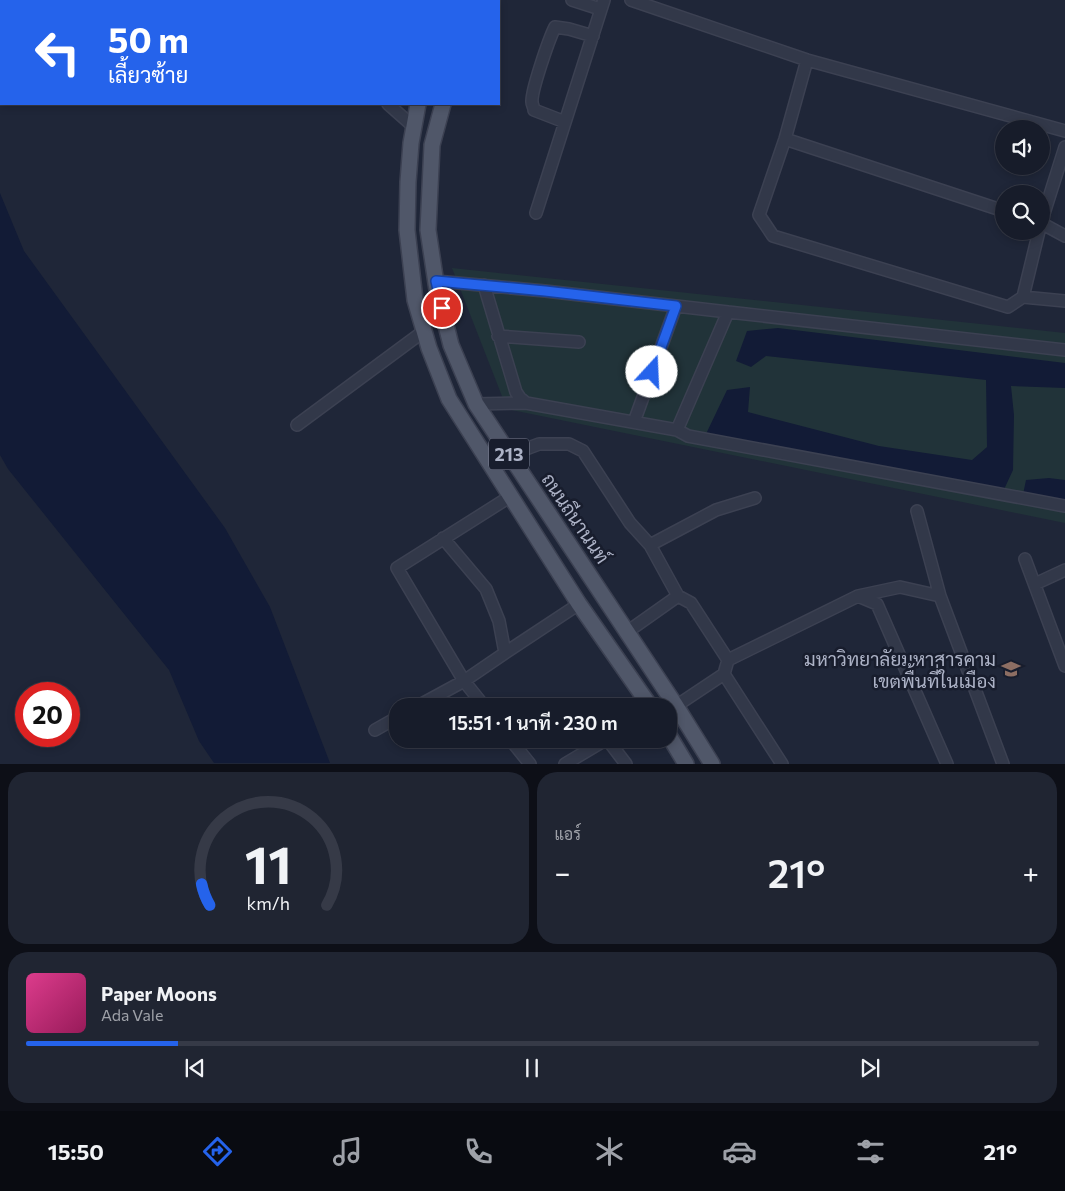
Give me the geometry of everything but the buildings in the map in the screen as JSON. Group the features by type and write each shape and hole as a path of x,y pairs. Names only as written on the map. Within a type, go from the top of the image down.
{"main road":[{"name":"213","path":"418,105 408,182 407,230 415,300 424,331 449,399 579,604 644,698"},
{"name":"ถนนถีนานนท์","path":"443,105 432,144 428,230 436,281 451,345 476,404 627,632 666,698"},
{"name":"ถนนถีนานนท์","path":"677,715 712,764"},
{"path":"676,748 686,764"}],"street":[{"path":"536,213 602,5 572,0"},
{"path":"631,0 807,60 1065,131"},
{"path":"565,122 534,110 532,102 551,35 555,27 593,36"},
{"path":"807,60 785,139 759,215 773,236 1008,307 1022,297 1037,240"},
{"path":"389,105 414,127"},
{"path":"785,139 995,208"},
{"path":"1050,194 1065,147"},
{"path":"1050,228 1065,236"},
{"path":"436,281 1065,350"},
{"path":"484,285 516,392 526,403"},
{"path":"1022,297 1065,301"},
{"path":"634,422 676,306"},
{"path":"678,430 728,312"},
{"path":"297,425 424,331"},
{"path":"498,336 579,342"},
{"path":"476,404 526,403 678,430 688,436 1065,506"},
{"path":"510,455 538,444 569,444 583,451 630,523 650,545 678,596 691,603 728,660"},
{"path":"478,698 464,681 397,568 511,496"},
{"path":"650,545 716,510 754,498"},
{"path":"917,510 940,596 1003,764"},
{"path":"442,538 486,589 499,621 505,653"},
{"path":"1025,560 1065,666"},
{"path":"1035,584 1065,570"},
{"path":"677,705 724,674 728,660 858,596 900,587 940,596"},
{"path":"627,632 678,596"},
{"path":"858,596 877,604 947,764"},
{"path":"433,698 464,681 579,604"},
{"path":"724,674 782,764"},
{"path":"375,730 389,722"},
{"path":"567,763 606,739 626,764"},
{"path":"517,748 530,764"}],"shaded area":[{"path":"452,268 1065,333 1065,523 507,409"}],"water":[{"path":"0,193 24,251 225,528 270,607 330,763 214,763 199,741 169,670 8,469 0,455"},
{"path":"778,328 1065,363 1065,388 1011,386 1014,415 1013,470 1001,496 705,436 727,390 750,387 748,412 879,446 972,460 987,447 986,380 766,356 751,367 736,361 747,331"},
{"path":"1049,478 1065,480 1065,507 1022,499 1026,480"}],"place":[{"name":"มหาวิทยาลัยมหาสารคาม เขตพื้นที่ในเมือง","path":"1011,669"}],"route":[{"path":"442,308 436,281 676,306 652,372"}]}
